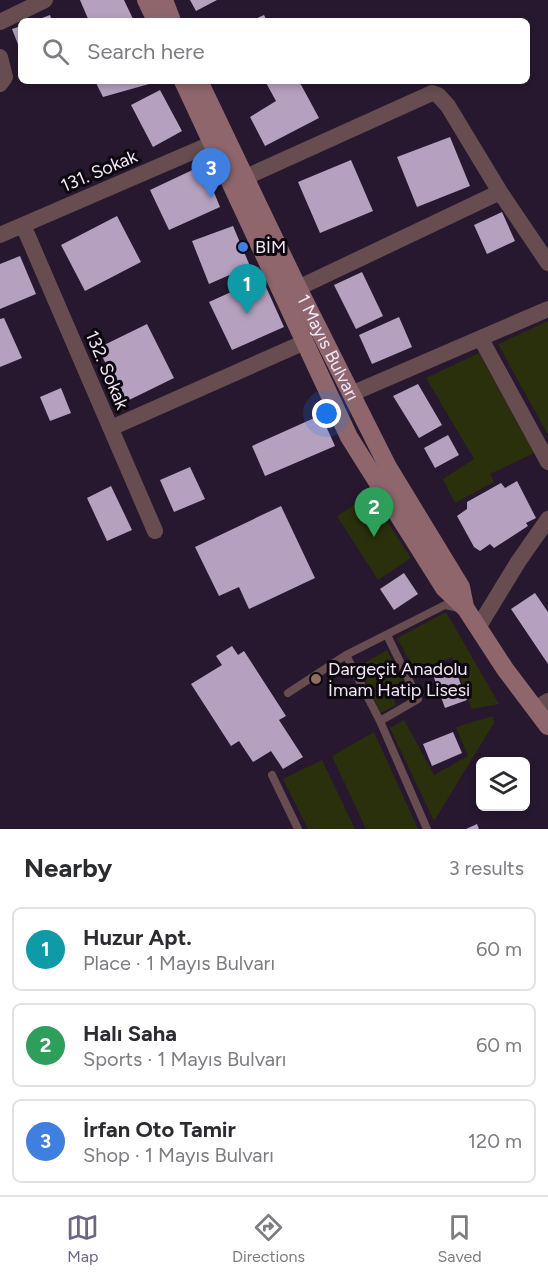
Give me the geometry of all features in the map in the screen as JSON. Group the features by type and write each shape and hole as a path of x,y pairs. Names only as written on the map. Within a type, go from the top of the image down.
{"main road":[{"path":"146,0 155,18"},
{"path":"164,0 171,18"},
{"name":"1 Mayıs Bulvarı","path":"184,84 349,437 444,588 466,609 479,626 505,669 542,705 548,726"},
{"name":"1 Mayıs Bulvarı","path":"200,84 297,288 388,467 461,587 466,609"}],"street":[{"path":"0,22 45,0"},
{"path":"0,57 5,77 0,84"},
{"path":"246,177 432,93 438,95 448,106 500,192 548,263"},
{"name":"131. Sokak","path":"0,235 213,143"},
{"path":"297,288 500,192"},
{"name":"132. Sokak","path":"23,225 155,531"},
{"path":"351,394 548,309"},
{"path":"481,339 548,462"},
{"path":"111,428 305,342"},
{"path":"479,626 518,562 548,519"}],"lane":[{"path":"288,693 346,656 445,605 466,609"},
{"path":"380,721 418,699 387,635"},
{"path":"346,656 380,721 427,829"},
{"path":"272,775 298,829"}],"green space":[{"path":"548,321 548,435 498,344"},
{"path":"479,353 534,453 490,474 494,482 455,503 443,479 474,459 426,378"},
{"path":"370,495 411,558 378,580 337,516"},
{"path":"446,612 499,704 472,709 452,657 416,672 397,638"},
{"path":"387,650 403,681 390,689 396,705 380,713 359,666"},
{"path":"493,716 494,723 434,821 390,728 404,720 434,775 468,756 456,727"},
{"path":"374,732 418,829 366,829 332,756"},
{"path":"322,760 355,829 308,829 283,779"}],"building":[{"path":"80,0 124,0 133,18 88,18"},
{"path":"190,0 217,0 196,11"},
{"path":"18,27 18,44 12,29"},
{"path":"96,84 149,84 103,97"},
{"path":"267,84 301,84 319,118 265,146 250,117 276,101"},
{"path":"160,90 182,131 153,147 131,105"},
{"path":"450,137 470,186 417,207 397,157"},
{"path":"351,160 373,211 320,233 298,182"},
{"path":"203,165 220,207 169,230 150,190"},
{"path":"502,212 515,241 487,254 474,225"},
{"path":"117,216 141,262 85,291 61,245"},
{"path":"233,226 250,266 209,284 192,241"},
{"path":"20,256 36,294 0,309 0,264"},
{"path":"362,272 383,316 356,329 334,285"},
{"path":"262,278 284,327 232,350 209,302"},
{"path":"399,317 412,347 372,364 359,335"},
{"path":"4,318 22,358 0,367 0,319"},
{"path":"147,324 174,378 125,402 98,348"},
{"path":"418,384 442,425 419,438 393,396"},
{"path":"61,388 71,413 50,421 40,397"},
{"path":"321,415 335,446 265,476 252,446"},
{"path":"448,435 459,455 435,468 424,448"},
{"path":"190,467 205,499 174,512 160,480"},
{"path":"517,481 536,518 526,523 528,526 494,548 490,544 480,551 474,547 457,516 467,509 467,502 501,483 505,488"},
{"path":"111,486 132,530 107,541 87,498"},
{"path":"281,506 315,578 249,609 239,587 219,596 195,547"},
{"path":"404,573 418,594 394,610 380,589"},
{"path":"535,593 548,612 548,664 511,609"},
{"path":"232,646 238,655 244,651 286,716 279,720 303,757 283,769 271,751 253,762 239,741 231,746 191,684 222,665 216,656"},
{"path":"453,664 467,700 445,708 432,672"},
{"path":"453,732 462,753 432,766 423,744"},
{"path":"477,824 479,829 466,829"}],"place":[{"name":"İrfan Oto Tamir","path":"211,198"},
{"name":"BİM","path":"243,247"},
{"name":"Huzur Apt.","path":"247,314"},
{"name":"Halı Saha","path":"374,537"},
{"name":"Dargeçit Anadolu İmam Hatip Lisesi","path":"316,679"}]}
